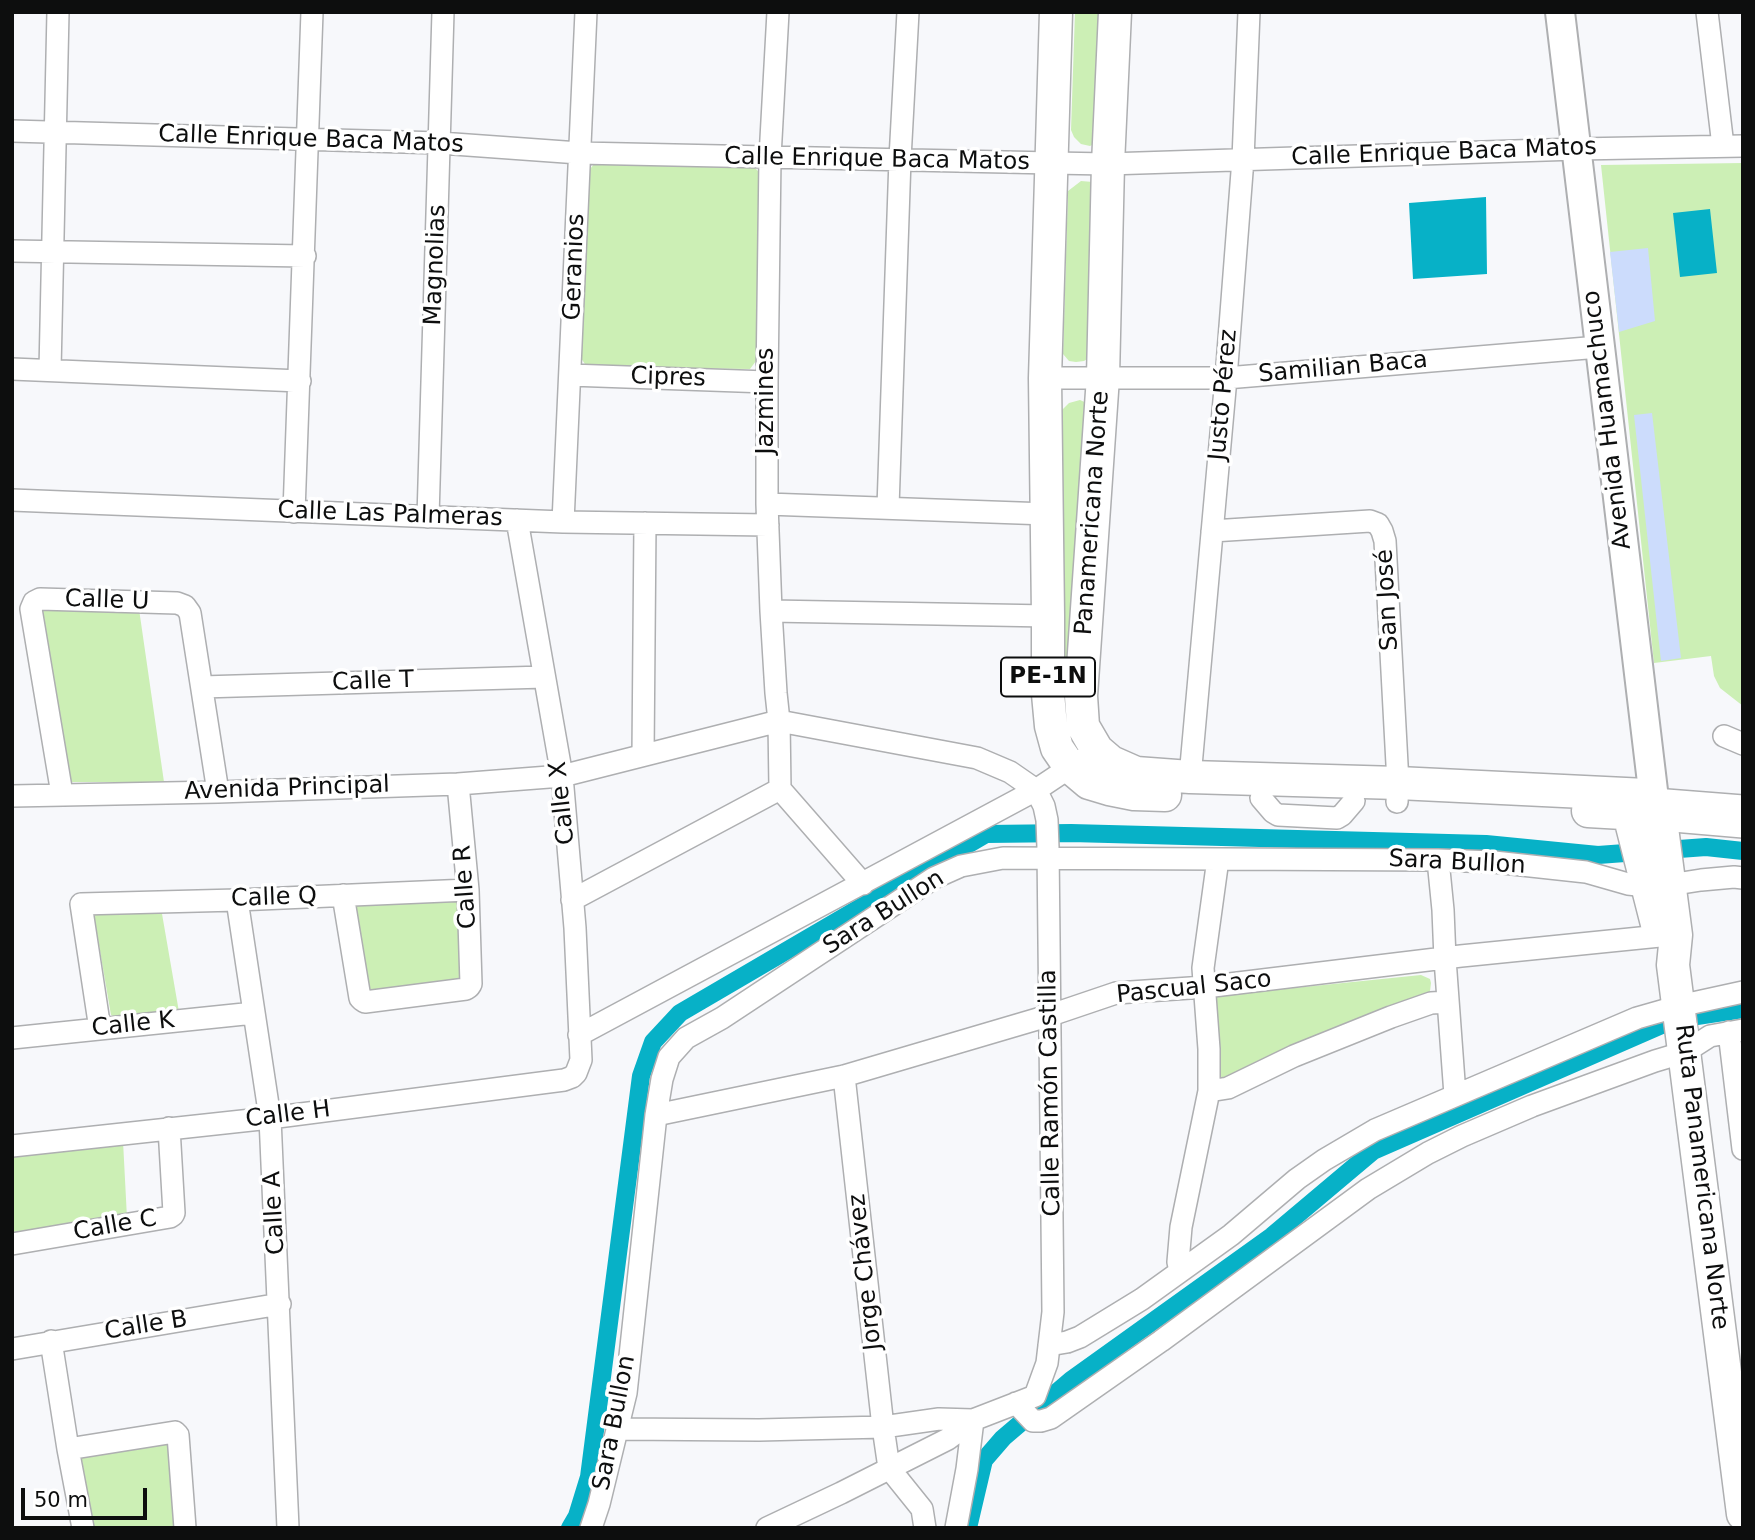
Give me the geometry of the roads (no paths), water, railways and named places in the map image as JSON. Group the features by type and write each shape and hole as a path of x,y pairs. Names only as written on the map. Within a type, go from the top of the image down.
{"highway":[{"name":"Panamericana Norte","path":"1056,12 1045,378 1048,694 1051,726 1057,748 1070,767 1089,783 1134,794 1354,801 1397,792"},
{"name":"Panamericana Norte","path":"1115,12 1103,377 1081,696 1083,726 1097,750 1111,762 1136,774 1397,792 1646,795 1648,819"},
{"name":"Ruta Panamericana Norte","path":"1648,819 1657,876 1660,936 1673,965"},
{"name":"Ruta Panamericana Norte","path":"1657,876 1676,935 1673,965 1733,1354 1743,1514"}],"main road":[{"name":"Avenida Huamachuco","path":"1560,12 1600,347 1648,819"}],"street":[{"path":"50,370 58,12"},
{"path":"295,512 312,12"},
{"name":"Magnolias","path":"428,517 443,12"},
{"name":"Geranios","path":"563,522 586,12"},
{"name":"Jazmines","path":"778,12 770,157 766,382 771,611 779,721 780,789"},
{"path":"888,507 908,12"},
{"name":"Justo Pérez","path":"1190,778 1243,159 1249,12"},
{"path":"1707,12 1733,146"},
{"name":"Calle Enrique Baca Matos","path":"12,131 440,143 579,153 1108,164 1733,146"},
{"path":"12,251 305,256"},
{"name":"Samilian Baca","path":"1045,378 1226,378 1600,347"},
{"path":"12,369 300,381"},
{"name":"Cipres","path":"570,375 766,382"},
{"name":"Calle Las Palmeras","path":"12,500 563,522 645,523 888,507 1047,514"},
{"name":"Calle X","path":"517,520 562,776 572,900 580,1067 572,1077 564,1080"},
{"name":"San José","path":"1212,531 1370,521 1378,524 1385,541 1397,792"},
{"path":"643,755 645,523"},
{"name":"Calle U","path":"62,794 31,609 34,602 40,599 177,603 185,606 190,612 218,792"},
{"path":"771,611 1048,616"},
{"name":"Calle T","path":"202,687 544,677"},
{"path":"779,721 977,758 1010,772 1037,790"},
{"name":"Avenida Principal","path":"12,796 458,784 562,776 779,721"},
{"path":"579,1035 1037,790 1097,750"},
{"name":"Calle R","path":"343,895 362,1000 365,1002 466,989 471,984 468,890 458,784"},
{"path":"572,900 780,789 863,884"},
{"name":"Calle Ramón Castilla","path":"1027,1408 1046,1363 1053,1311 1047,820 1037,790"},
{"path":"1648,819 1743,806"},
{"path":"1648,819 1743,827"},
{"name":"Sara Bullon","path":"591,1528 626,1393 656,1115 669,1057 686,1038 722,1018 934,878 961,866 1048,853 1219,859 1494,862 1586,872 1628,884 1657,876 1701,880 1743,878"},
{"path":"1180,1271 1178,1262 1181,1227 1209,1091 1203,968 1219,859"},
{"path":"1438,860 1455,1095"},
{"name":"Calle Q","path":"100,1029 81,904 468,890"},
{"name":"Calle A","path":"237,900 270,1118 288,1528"},
{"name":"Pascual Saco","path":"656,1115 844,1076 1116,993 1205,987 1660,936"},
{"path":"618,1429 883,1427 939,1419 973,1420 1027,1408 1041,1422 1051,1418 1161,1341 1359,1196 1428,1153 1485,1125 1655,1061 1682,1028 1743,992"},
{"path":"1209,1091 1228,1088 1294,1056 1391,1017 1431,1003 1448,1002"},
{"name":"Calle K","path":"12,1038 254,1013"},
{"path":"1049,1345 1080,1337 1142,1299 1231,1235 1297,1179 1376,1130 1637,1018 1710,1036 1736,1031 1743,1149"},
{"name":"Jorge Chávez","path":"844,1076 889,1468"},
{"name":"Calle H","path":"13,1140 270,1118 564,1080"},
{"name":"Calle C","path":"12,1244 173,1215 169,1128"},
{"name":"Calle B","path":"12,1349 280,1304"},
{"path":"51,1341 83,1528"},
{"path":"767,1528 948,1439 973,1420"},
{"path":"956,1528 973,1420"},
{"path":"68,1449 175,1432 178,1435 185,1528"},
{"path":"889,1468 922,1508 925,1528"}],"water":[{"path":"1486,197 1487,274 1413,279 1409,203"},
{"path":"1710,209 1717,273 1680,277 1673,213"}],"waterway":[{"path":"570,1528 577,1516 589,1477 641,1076 653,1042 680,1013 986,834 1071,833 1486,844 1598,855 1706,847 1743,851"},
{"path":"968,1528 984,1460 1003,1438 1071,1380 1272,1236 1373,1151 1664,1024 1743,1009"}]}
